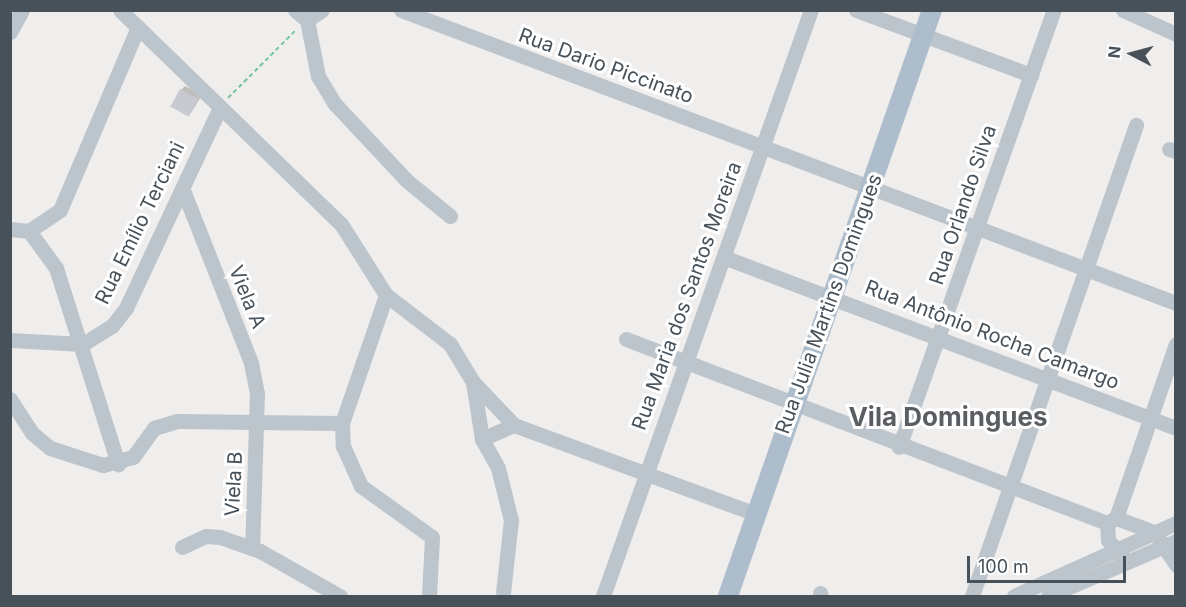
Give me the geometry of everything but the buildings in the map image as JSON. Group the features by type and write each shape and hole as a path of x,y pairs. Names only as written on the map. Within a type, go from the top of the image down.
{"main road":[{"name":"Rua Julia Martins Domingues","path":"728,597 753,513 872,189 932,10"}],"street":[{"path":"10,32 22,10"},
{"path":"120,10 341,224 386,295 450,344 473,382 514,425 646,471 753,513"},
{"path":"322,10 301,15 318,76 335,104 405,180 450,216"},
{"name":"Rua Dario Piccinato","path":"400,10 655,104 762,151 872,189 1176,303"},
{"name":"Rua Maria dos Santos Moreira","path":"603,597 646,471 726,258 811,10"},
{"path":"856,10 1031,75"},
{"name":"Rua Orlando Silva","path":"899,447 1054,10"},
{"path":"1123,10 1176,34"},
{"path":"10,229 29,231 60,210 138,27"},
{"name":"Rua Emílio Terciani","path":"83,344 112,326 126,308 183,190 219,106"},
{"path":"972,597 1084,269 1136,125"},
{"name":"Viela A","path":"183,190 251,363 259,422"},
{"path":"29,231 56,268 83,344 118,464"},
{"name":"Rua Antônio Rocha Camargo","path":"726,258 1176,428"},
{"path":"386,295 342,423 343,446 361,486 432,537 429,597"},
{"path":"626,339 686,365 1008,488 1154,532 1170,543 1176,565"},
{"path":"10,340 83,344"},
{"path":"1127,562 1115,551 1111,520 1176,344"},
{"path":"473,382 482,439 498,468 511,520 503,591"},
{"path":"10,399 32,433 51,448 103,465 118,464 133,457 154,428 177,421 342,423"},
{"name":"Viela B","path":"252,548 259,422"},
{"path":"482,439 514,425"},
{"path":"1014,597 1176,523"},
{"path":"182,547 206,536 252,548 340,597"},
{"path":"1048,597 1170,543"}],"path":[{"path":"219,106 301,15"}],"district":[{"name":"Vila Domingues","path":"948,417"}]}
